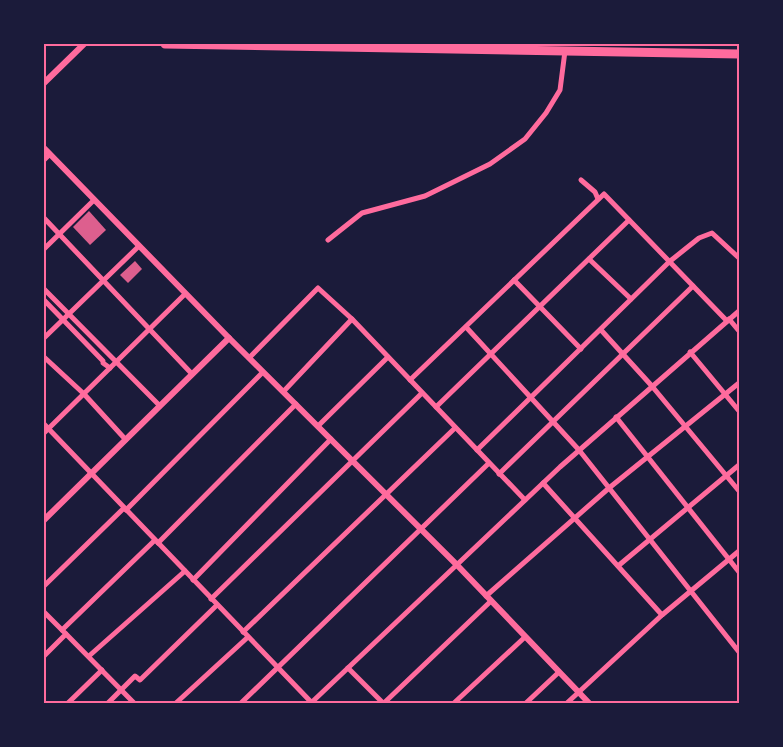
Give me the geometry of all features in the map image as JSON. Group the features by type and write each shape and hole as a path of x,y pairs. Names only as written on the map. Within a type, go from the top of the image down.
{"highway":[{"path":"165,44 565,51 586,48 739,54"}],"street":[{"path":"44,83 84,44"},
{"path":"328,240 362,213 425,196 490,164 526,139 546,113 560,90 565,51"},
{"path":"44,148 228,338 457,565 589,703"},
{"path":"44,160 50,154"},
{"path":"581,180 595,192 598,199"},
{"path":"410,380 604,194 739,331"},
{"path":"44,249 94,200"},
{"path":"44,218 192,374"},
{"path":"436,407 629,220"},
{"path":"476,450 669,262 699,238 712,233 739,258"},
{"path":"44,338 139,246"},
{"path":"589,259 631,299"},
{"path":"514,280 581,349"},
{"path":"499,474 624,355 693,286"},
{"path":"249,358 318,288 352,320 525,500"},
{"path":"44,289 115,363 160,406"},
{"path":"185,294 84,394 45,429 92,474 312,703 579,450 739,311"},
{"path":"44,300 103,361 103,364 110,368"},
{"path":"283,392 352,320"},
{"path":"466,327 579,450 739,652"},
{"path":"601,330 652,385 739,491"},
{"path":"44,520 228,338"},
{"path":"690,352 739,411"},
{"path":"44,357 84,394 126,440"},
{"path":"318,426 388,357"},
{"path":"44,586 125,509 263,372"},
{"path":"486,596 609,488 739,383"},
{"path":"211,599 422,393"},
{"path":"44,656 64,632 296,404"},
{"path":"616,417 649,456 739,572"},
{"path":"243,632 455,428"},
{"path":"193,580 331,439"},
{"path":"241,703 489,463"},
{"path":"618,566 739,465"},
{"path":"543,484 662,614"},
{"path":"567,703 662,614 739,551"},
{"path":"89,656 185,571"},
{"path":"348,668 384,703 491,601"},
{"path":"108,703 135,676 140,680 217,605"},
{"path":"44,612 134,703"},
{"path":"176,703 248,637"},
{"path":"454,703 525,637"},
{"path":"68,703 102,670"},
{"path":"526,703 559,672"}],"building":[{"path":"89,211 106,230 90,245 73,227"},
{"path":"135,261 142,269 128,283 120,275"}]}
